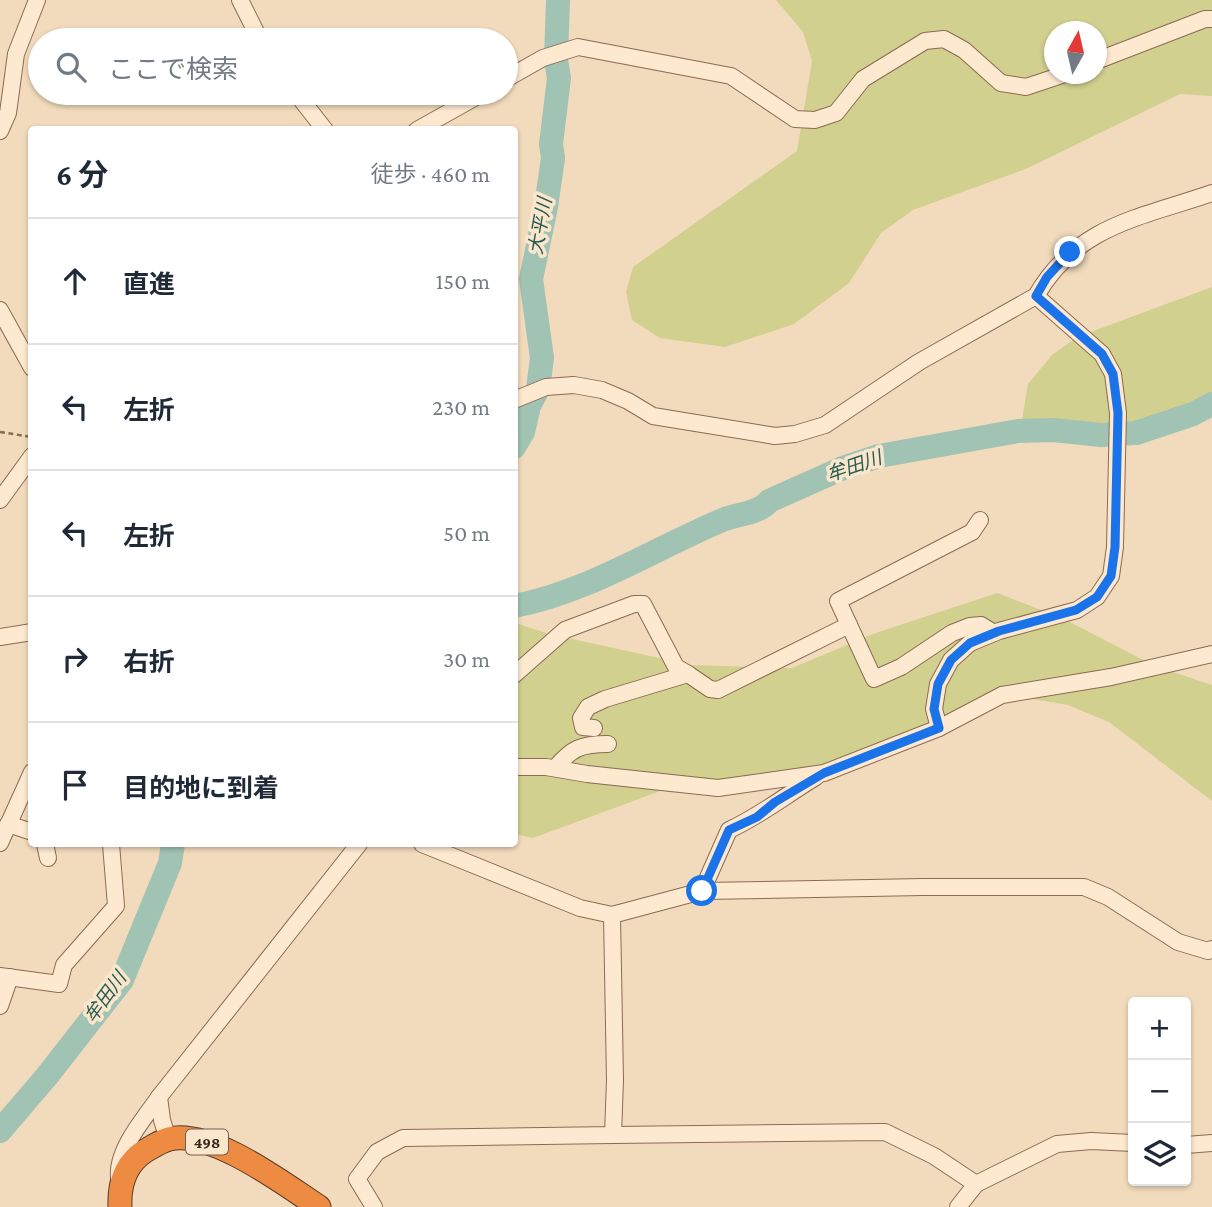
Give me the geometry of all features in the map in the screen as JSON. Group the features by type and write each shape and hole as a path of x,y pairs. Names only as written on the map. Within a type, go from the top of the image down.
{"highway":[{"name":"498","path":"120,1197 125,1172 141,1154 168,1139 186,1138 224,1148 318,1207"}],"street":[{"path":"0,131 8,113 16,54 37,0"},
{"path":"240,0 254,28"},
{"path":"1107,57 1205,19 1212,19"},
{"path":"518,72 543,58 578,47 731,76 795,119 815,120 836,113 863,79 925,41 944,38 964,50 1002,83 1026,86 1044,80"},
{"path":"305,105 322,126"},
{"path":"424,126 462,105"},
{"path":"518,398 546,387 574,385 602,390 653,416 775,436 795,434 825,425 919,362 1036,296 1047,277 1070,252 1098,232 1212,194"},
{"path":"939,728 934,709 938,684 951,660 970,643 994,633 1076,610 1097,597 1111,576 1115,547 1118,413 1113,374 1102,354 1036,296"},
{"path":"0,310 28,361"},
{"path":"0,500 28,462"},
{"path":"980,520 972,532 838,601 874,679 901,667 952,633 970,626 981,625 994,633"},
{"path":"518,671 565,630 634,604 643,604 676,667 710,689 718,690 849,625"},
{"path":"0,637 28,633"},
{"path":"702,891 729,830 757,817 775,802 824,773 939,728 1002,695 1111,677 1212,654"},
{"path":"594,728 583,727 581,718 589,707 605,699 688,674"},
{"path":"555,768 567,753 580,746 608,744"},
{"path":"518,756 524,757 531,767"},
{"path":"518,767 555,768 718,788 824,773"},
{"path":"0,843 28,781"},
{"path":"8,824 28,831"},
{"path":"0,1006 5,977 59,984 64,965 116,906 111,847"},
{"path":"120,1197 118,1169 122,1156 159,1097 357,847"},
{"path":"429,847 580,908 612,915 702,891 936,886 1084,887 1108,897 1178,942 1208,951 1212,949"},
{"path":"612,915 615,1080 613,1135"},
{"path":"159,1097 168,1139"},
{"path":"374,1207 357,1179 377,1152 403,1138 885,1132 934,1156 976,1184"},
{"path":"958,1207 976,1184 1057,1144 1128,1143"},
{"path":"1191,1145 1212,1143"}],"path":[{"path":"0,432 28,436"}],"shaded area":[{"path":"776,0 1212,0 1212,96 1180,94 1028,168 913,210 881,233 849,283 794,324 725,347 660,338 632,320 626,292 633,267 797,151 812,61 803,32"},
{"path":"1212,287 1212,412 1150,425 1115,439 1057,434 1036,429 1022,420 1028,384 1052,355 1077,337"},
{"path":"997,593 1062,618 1155,666 1212,685 1212,801 1109,722 1068,705 1021,697 976,702 845,772 674,786 533,838 518,835 518,624 550,634 691,665 792,668 873,634"}],"waterway":[{"name":"大平川","path":"518,440 523,432 529,406 538,389 542,358 531,279 553,158 551,144 559,78 556,60 558,0"},
{"name":"牟田川","path":"518,605 569,591 699,530 755,511 769,501 843,468 879,456 1018,431 1053,430 1101,435 1136,433 1193,414 1212,404"},
{"name":"牟田川","path":"0,1131 122,980 170,863 173,847"}],"route":[{"path":"702,891 729,830 757,817 775,802 824,773 939,728 934,709 938,684 951,660 970,643 999,631 1076,610 1097,597 1111,576 1115,547 1118,413 1113,374 1102,354 1036,296 1047,277 1070,252"}]}
